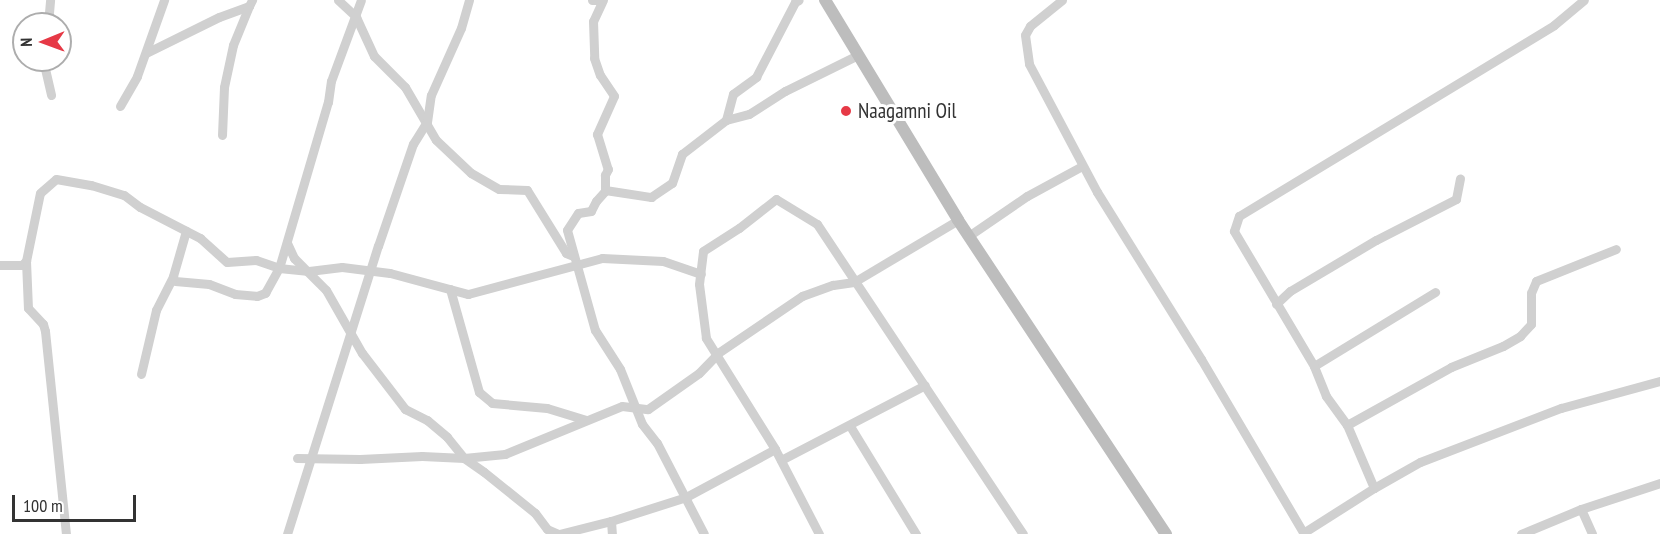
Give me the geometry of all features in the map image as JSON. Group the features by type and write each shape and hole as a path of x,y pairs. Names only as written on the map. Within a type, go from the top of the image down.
{"main road":[{"path":"825,0 958,220 1166,534"}],"street":[{"path":"120,106 137,76 164,0"},
{"path":"338,0 356,17 374,56 405,87 436,140 471,173 499,189 527,190 566,253 573,256"},
{"path":"175,281 209,284 235,294 257,296 265,293 279,268 328,102 331,81 361,0"},
{"path":"287,534 370,270 413,144 427,122 431,95 461,28 469,0"},
{"path":"592,0 602,1 593,21 594,58 600,75 614,96 597,134 608,169 605,175 605,190 591,211 578,213 567,230 595,330 620,369 642,424 657,443 704,532"},
{"path":"726,120 733,94 756,77 795,2 799,0"},
{"path":"1062,0 1030,26 1025,35 1025,49 1029,64 1082,166 1227,403 1303,533 1420,462 1561,408 1660,381"},
{"path":"1374,488 1347,425 1326,396 1314,366 1234,231 1239,216 1554,26 1584,0"},
{"path":"146,53 219,16 251,3"},
{"path":"222,135 224,87 233,45 251,3"},
{"path":"605,190 651,197 672,183 682,154 726,120 749,114 785,91 858,55"},
{"path":"46,72 51,95"},
{"path":"969,235 1017,202 1082,166"},
{"path":"1276,304 1290,291 1376,240 1456,199 1460,178"},
{"path":"66,534 45,331 43,324 28,308 26,261 40,193 56,179 91,185 123,195 140,207 200,238 226,262 255,260 279,268 309,271 342,267 370,270 390,273 468,294 576,267 602,258 663,261 700,274"},
{"path":"819,534 776,449 718,353 706,338 700,274 703,251 739,228 776,199 817,224 1023,534"},
{"path":"297,458 464,458 505,454 622,406 648,409 699,373 718,353 802,297 833,285 854,282 958,220"},
{"path":"141,374 156,310 173,276 186,231"},
{"path":"286,243 294,258 326,290 362,353 405,409 428,420 447,437 464,458 484,471 535,513 547,529 562,533 611,521 686,497 776,449"},
{"path":"1347,425 1452,368 1520,336 1531,324 1531,293 1536,281 1616,249"},
{"path":"0,265 22,265 26,261"},
{"path":"450,289 479,392 492,403 547,408 586,420"},
{"path":"1314,366 1435,292"},
{"path":"781,460 925,385"},
{"path":"850,426 916,534"},
{"path":"1521,534 1581,509 1660,483"},
{"path":"1581,509 1592,534"},
{"path":"611,521 612,534"}],"place":[{"name":"Naagamni Oil","path":"846,111"}]}
